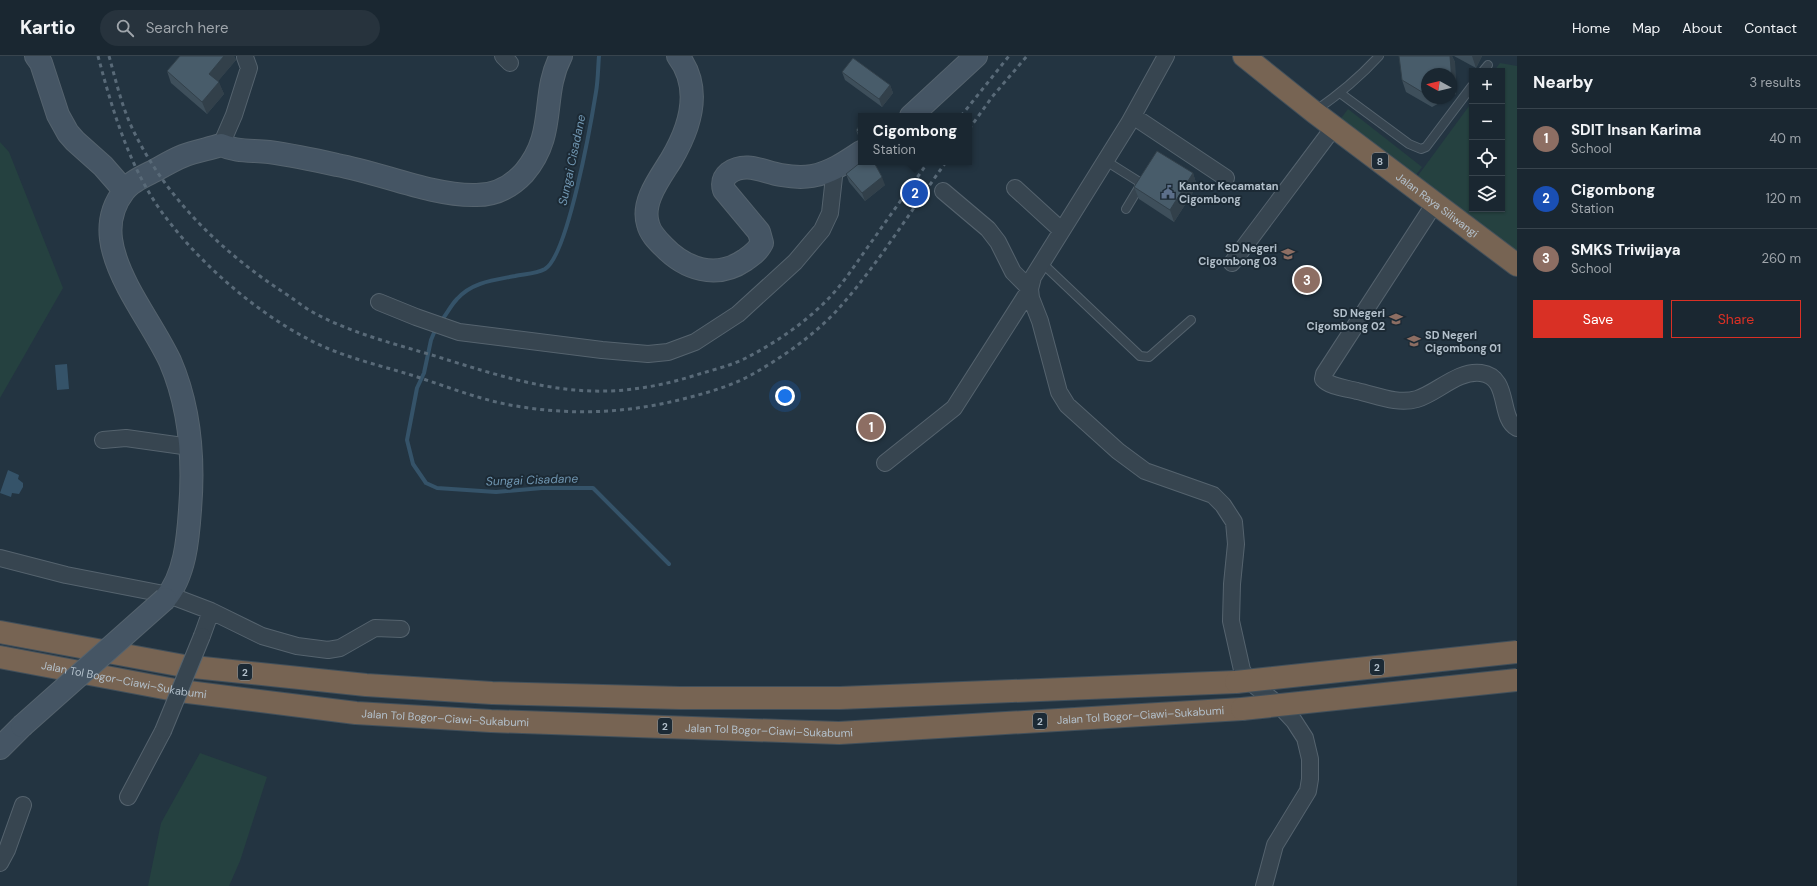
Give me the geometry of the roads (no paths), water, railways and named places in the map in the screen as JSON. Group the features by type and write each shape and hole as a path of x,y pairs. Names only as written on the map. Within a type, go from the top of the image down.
{"highway":[{"name":"Jalan Raya Siliwangi","path":"1244,56 1314,112 1517,265"},
{"name":"2","path":"0,632 184,666 366,685 492,693 680,698 840,698 1236,682 1517,652"},
{"name":"Jalan Tol Bogor–Ciawi–Sukabumi","path":"0,657 180,691 356,713 490,721 839,733 1242,709 1517,680"}],"main road":[{"path":"36,56 41,63 51,97 62,124 75,141 103,166 124,190"},
{"path":"0,748 22,726 167,597 183,562 189,528 192,487 190,437 180,391 170,361 128,287 116,262 111,244 110,225 114,208 124,190 141,178 182,156 221,145 232,150 269,152 338,165 450,194 474,196 495,193 503,190 518,179 537,153 546,130 553,78 561,56"},
{"path":"678,56 687,71 693,89 690,116 678,148 654,187 648,202 647,223 652,233 681,262 703,270 729,268 742,262 760,248 762,238 759,232 724,190 724,178 732,171 748,167 776,174 799,177 813,176 835,168 858,154"},
{"path":"914,113 976,56"}],"street":[{"path":"885,463 954,408 1030,289 1033,277 1041,262 1106,161 1166,56"},
{"path":"221,145 234,115 248,68 244,57"},
{"path":"1133,116 1226,178"},
{"path":"1232,263 1334,127"},
{"path":"379,302 459,332 602,350 648,354 668,352 695,342 738,314 796,262 822,230 830,213 835,168"},
{"path":"1016,188 1061,230"},
{"path":"943,191 988,229 998,242 1013,272 1030,289 1059,392 1067,405 1118,451 1145,471 1213,496 1223,505 1234,522 1236,544 1232,584 1231,621 1242,670 1250,681 1280,706 1294,721 1305,738 1310,759 1310,779 1308,791 1275,844 1264,886"},
{"path":"1435,203 1324,374 1323,379 1325,382 1338,387 1388,399 1412,400 1463,376 1481,373 1491,376 1499,385 1511,422 1517,428"},
{"path":"103,440 126,438 190,447"},
{"path":"0,558 66,575 167,597 211,611 262,636 297,646 328,650 340,648 375,628 401,629"},
{"path":"128,797 163,730 211,611"},
{"path":"0,862 7,850 23,805"}],"lane":[{"path":"1314,112 1365,72 1379,56"},
{"path":"1340,93 1409,144 1421,149 1426,147 1469,90"},
{"path":"1106,161 1143,180 1126,209"},
{"path":"1041,262 1140,356 1149,357 1191,320"}],"water":[{"path":"67,364 69,389 57,390 55,365"},
{"path":"8,470 19,475 18,479 23,483 23,487 19,494 12,493 11,497 0,493"}],"waterway":[{"name":"Sungai Cisadane","path":"441,321 455,301 463,293 476,285 541,271 545,269 554,259 570,215 584,158 598,79 599,56"},
{"name":"Sungai Cisadane","path":"436,328 431,340 424,373 417,388 407,440 413,464 426,483 437,488 496,492 542,488 593,488 669,564"}],"railway":[{"path":"98,56 109,96 123,136 150,194 175,230 209,266 247,299 288,328 332,350 480,398 528,408 572,412 594,412 638,408 683,399 717,389 743,379 763,368 810,336 840,307 868,273 944,165"},
{"path":"109,56 126,114 148,157 164,181 200,224 243,263 265,280 312,312 352,330 484,371 543,386 572,390 601,391 630,389 662,384 721,368 746,358 779,339 819,308 850,273 926,165"},
{"path":"963,113 1009,56"},
{"path":"972,125 992,97 1027,56"}],"place":[{"name":"Kantor Kecamatan Cigombong","path":"1168,192"},
{"name":"Cigombong","path":"915,193"},
{"name":"SD Negeri Cigombong 03","path":"1288,254"},
{"name":"SMKS Triwijaya","path":"1307,280"},
{"name":"SD Negeri Cigombong 02","path":"1396,319"},
{"name":"SD Negeri Cigombong 01","path":"1414,341"},
{"name":"SDIT Insan Karima","path":"871,427"}]}
